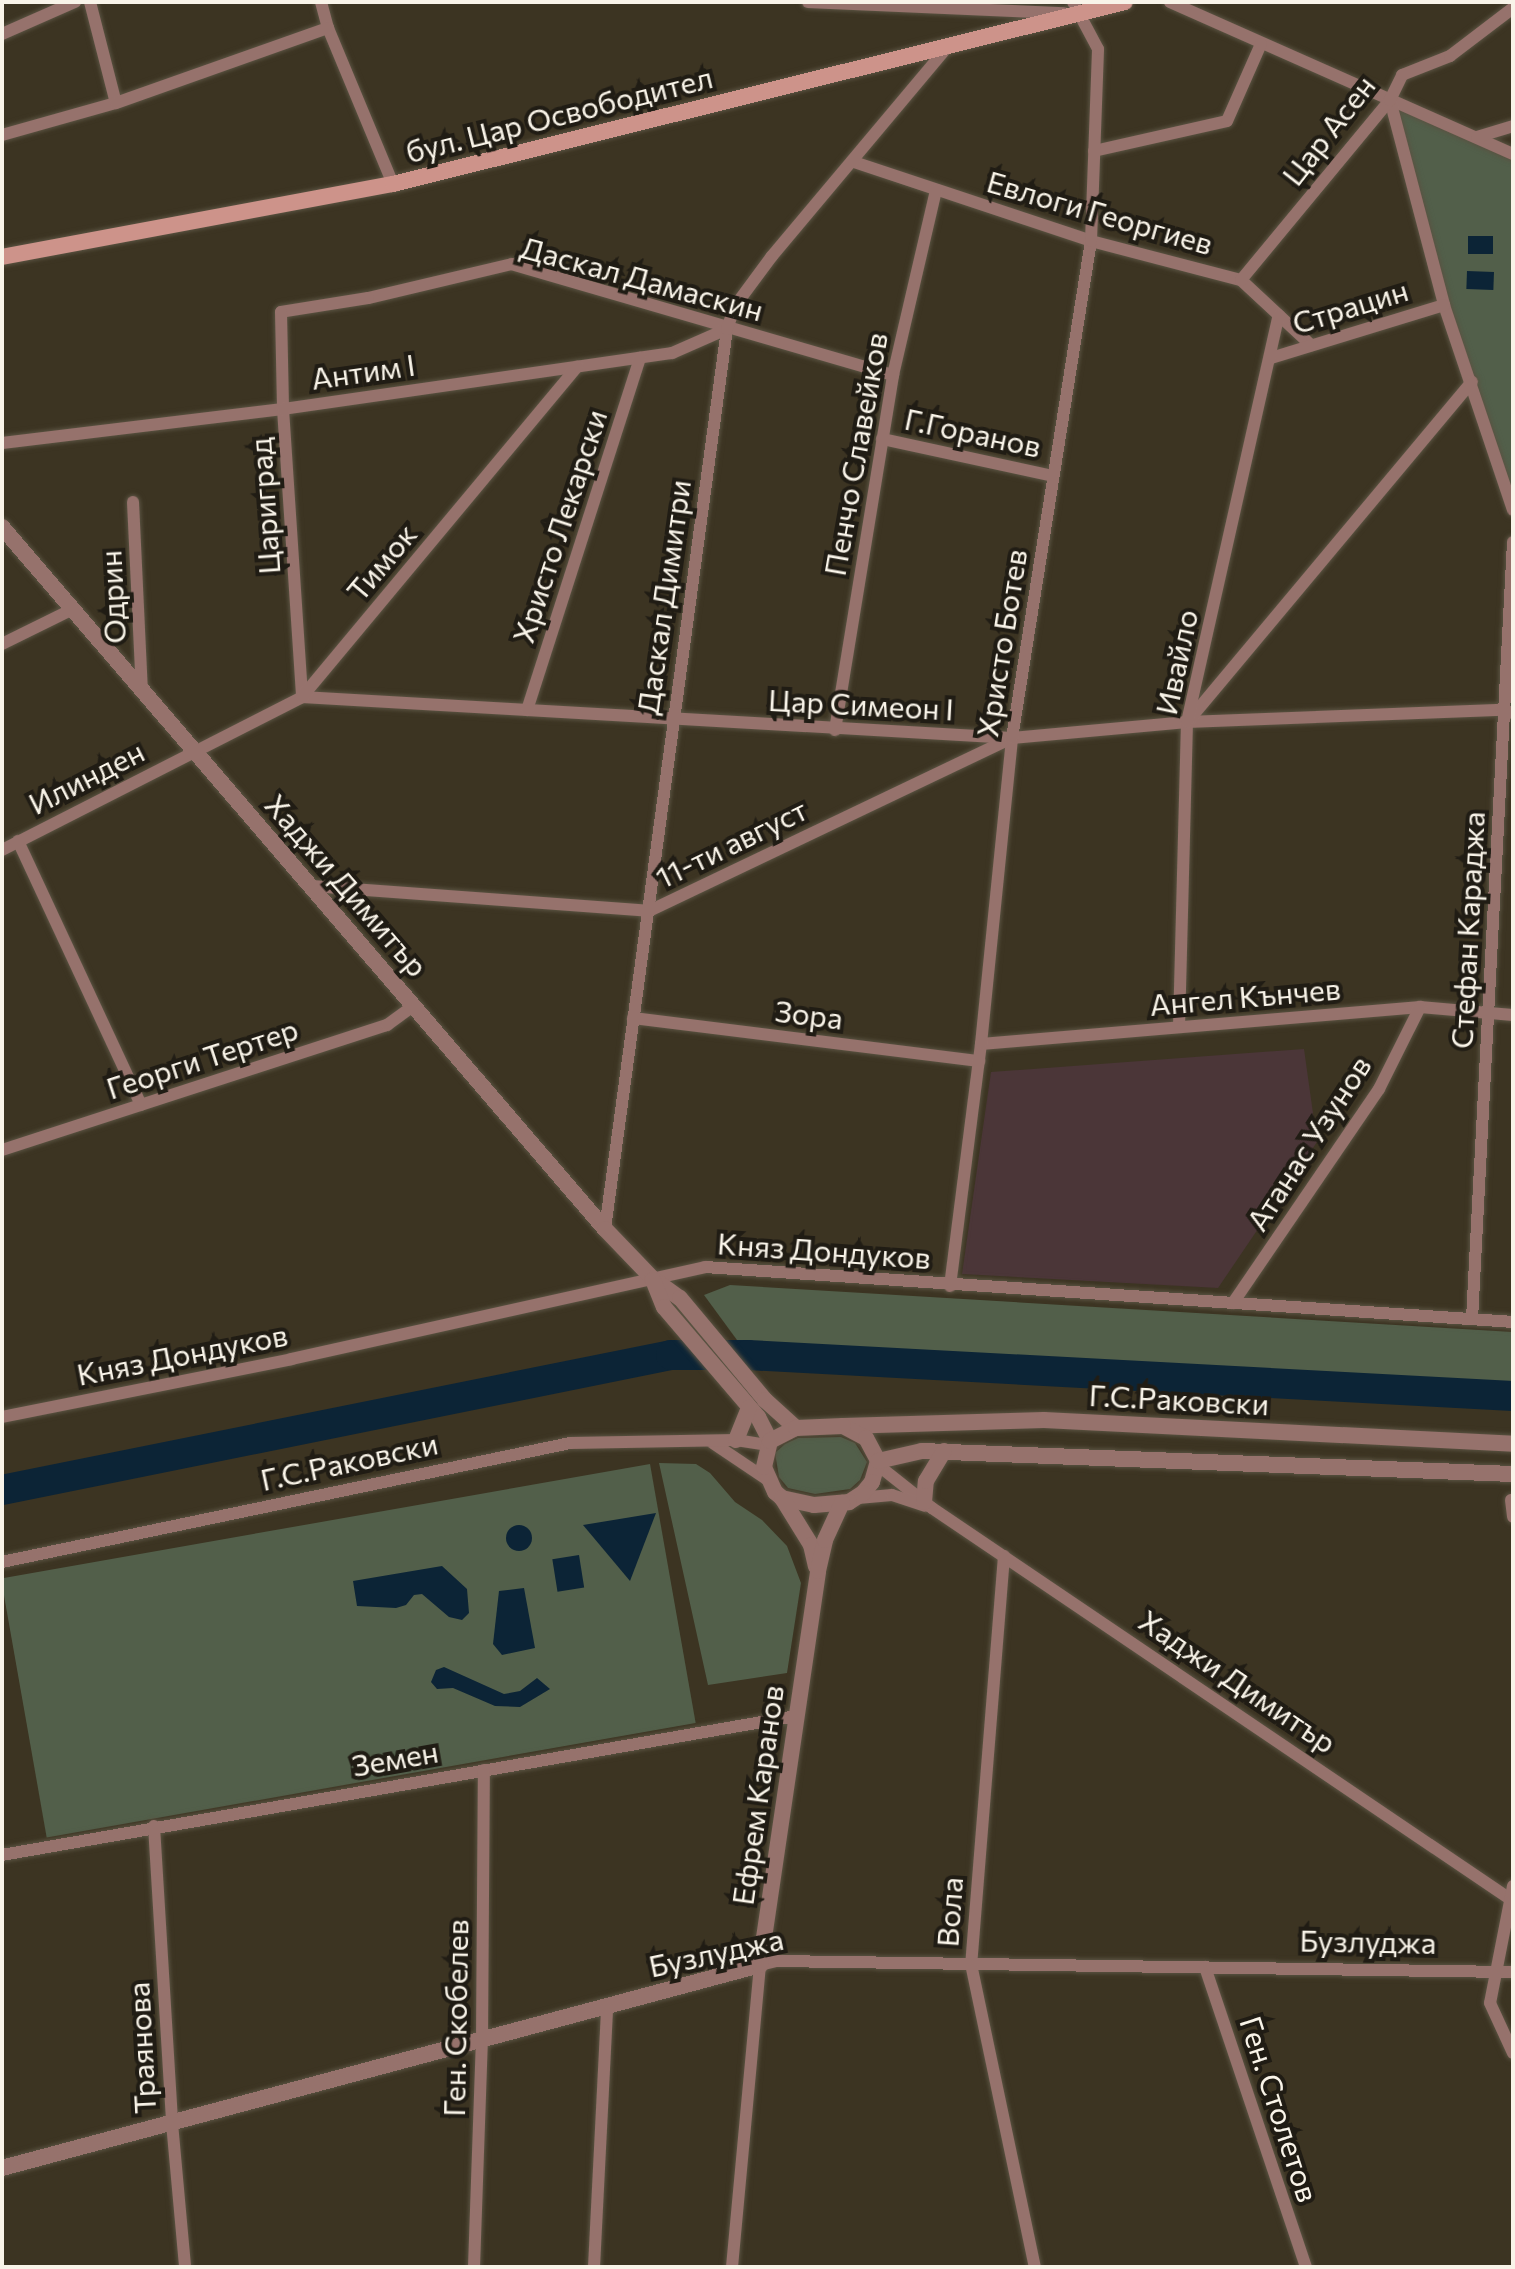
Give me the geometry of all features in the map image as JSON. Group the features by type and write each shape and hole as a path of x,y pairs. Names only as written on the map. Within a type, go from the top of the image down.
{"main road":[{"name":"бул. Цар Освободител","path":"2,257 393,184 948,46 1076,8 1125,2"}],"street":[{"path":"2,34 75,2"},
{"path":"90,2 116,103"},
{"path":"321,2 328,28 393,184"},
{"path":"808,2 1076,8"},
{"path":"1170,2 1513,154"},
{"name":"Христо Ботев","path":"950,1286 981,1044 1012,738 1091,241 1098,49 1076,8"},
{"name":"Цар Асен","path":"1241,280 1390,100 1402,75 1450,56 1513,8"},
{"path":"2,135 116,103 328,28"},
{"path":"1094,151 1227,121 1261,44"},
{"name":"Даскал Димитри","path":"605,1229 727,329 735,306 772,256 854,162 948,46"},
{"path":"1390,100 1444,305 1513,510"},
{"path":"1477,137 1513,126"},
{"name":"Евлоги Георгиев","path":"854,162 1091,241 1241,280 1311,345"},
{"name":"Пенчо Славейков","path":"835,730 893,375 936,190"},
{"name":"Даскал Дамаскин","path":"281,312 368,298 512,264 893,375"},
{"name":"Страцин","path":"1271,358 1444,305"},
{"name":"Цариград","path":"281,312 283,409 302,697"},
{"name":"Ивайло","path":"1179,1027 1187,722 1279,315"},
{"name":"Антим I","path":"2,443 283,409 672,353 727,329"},
{"name":"Христо Лекарски","path":"527,710 640,358"},
{"name":"Тимок","path":"194,750 302,697 577,367"},
{"path":"1187,722 1472,382"},
{"name":"Г.Горанов","path":"882,439 1053,476"},
{"name":"Одрин","path":"133,502 142,690"},
{"name":"Хаджи Димитър","path":"2,527 605,1229 652,1278 680,1298 765,1400 796,1428"},
{"name":"Стефан Караджа","path":"1472,1319 1508,712 1513,542"},
{"path":"2,644 73,609"},
{"name":"Цар Симеон I","path":"302,697 1012,738 1187,722 1508,712"},
{"name":"11-ти август","path":"311,886 649,911 1012,738"},
{"name":"Илинден","path":"2,850 194,750"},
{"path":"18,841 141,1105"},
{"name":"Георги Тертер","path":"2,1150 387,1025 413,1006"},
{"name":"Ангел Кънчев","path":"981,1044 1420,1007 1513,1015"},
{"name":"Атанас Узунов","path":"1233,1303 1379,1089 1420,1007"},
{"name":"Зора","path":"633,1018 979,1061"},
{"name":"Княз Дондуков","path":"2,1417 291,1359 705,1267 1513,1322"},
{"name":"Хаджи Димитър","path":"652,1278 664,1307 766,1429 768,1443"},
{"path":"736,1440 749,1408"},
{"name":"Г.С.Раковски","path":"843,1426 1044,1420 1513,1444"},
{"path":"768,1480 764,1467 768,1443 796,1428 843,1426 866,1438 878,1463 928,1505"},
{"name":"Г.С.Раковски","path":"2,1562 570,1443 736,1440 768,1443"},
{"path":"711,1442 768,1480 811,1545 818,1571"},
{"name":"Г.С.Раковски","path":"878,1463 922,1451 944,1451 1513,1474"},
{"path":"928,1505 926,1481 944,1451"},
{"path":"849,1501 872,1482 878,1463"},
{"path":"782,1498 814,1505 892,1495 928,1505"},
{"path":"1511,1500 1513,1517"},
{"name":"Ефрем Каранов","path":"732,2267 760,1965 818,1571 825,1540 849,1501"},
{"name":"Хаджи Димитър","path":"928,1505 1512,1900"},
{"name":"Вола","path":"1004,1556 971,1964 1035,2267"},
{"name":"Земен","path":"2,1855 796,1716"},
{"name":"Ген. Скобелев","path":"474,2267 482,2040 484,1770"},
{"name":"Траянова","path":"154,1826 172,2123 185,2267"},
{"path":"1513,1886 1490,2003 1513,2053"},
{"name":"Бузлуджа","path":"2,2168 776,1961 1513,1972"},
{"name":"Ген. Столетов","path":"1205,1967 1306,2267"},
{"path":"594,2267 607,2007"}],"shaded area":[{"path":"1304,1049 1317,1142 1218,1288 962,1274 991,1072"}],"green space":[{"path":"1390,100 1513,154 1513,510 1423,219"},
{"path":"730,1285 1513,1332 1513,1396 748,1355 704,1295"},
{"path":"841,1437 855,1443 867,1462 860,1480 850,1489 815,1494 788,1488 779,1477 775,1453 785,1444 798,1438"},
{"path":"659,1463 696,1464 710,1473 735,1502 762,1520 787,1546 801,1583 787,1673 708,1685"},
{"path":"650,1464 696,1723 47,1837 2,1578"}],"water":[{"path":"1468,236 1493,236 1493,254 1468,254"},
{"path":"1467,271 1494,272 1493,290 1466,289"},
{"path":"656,1513 630,1581 583,1525"},
{"path":"519,1525 528,1529 532,1538 528,1547 519,1551 510,1547 506,1538 510,1529"},
{"path":"579,1555 584,1588 557,1592 552,1559"},
{"path":"442,1566 467,1589 469,1613 462,1620 449,1617 422,1594 414,1595 406,1605 396,1608 357,1606 353,1581"},
{"path":"524,1588 535,1648 502,1655 493,1644 499,1591"},
{"path":"444,1667 504,1694 520,1691 537,1678 550,1689 520,1707 495,1706 453,1688 437,1689 431,1682 436,1670"}],"waterway":[{"path":"2,1490 671,1355 748,1355 1513,1396"}]}
